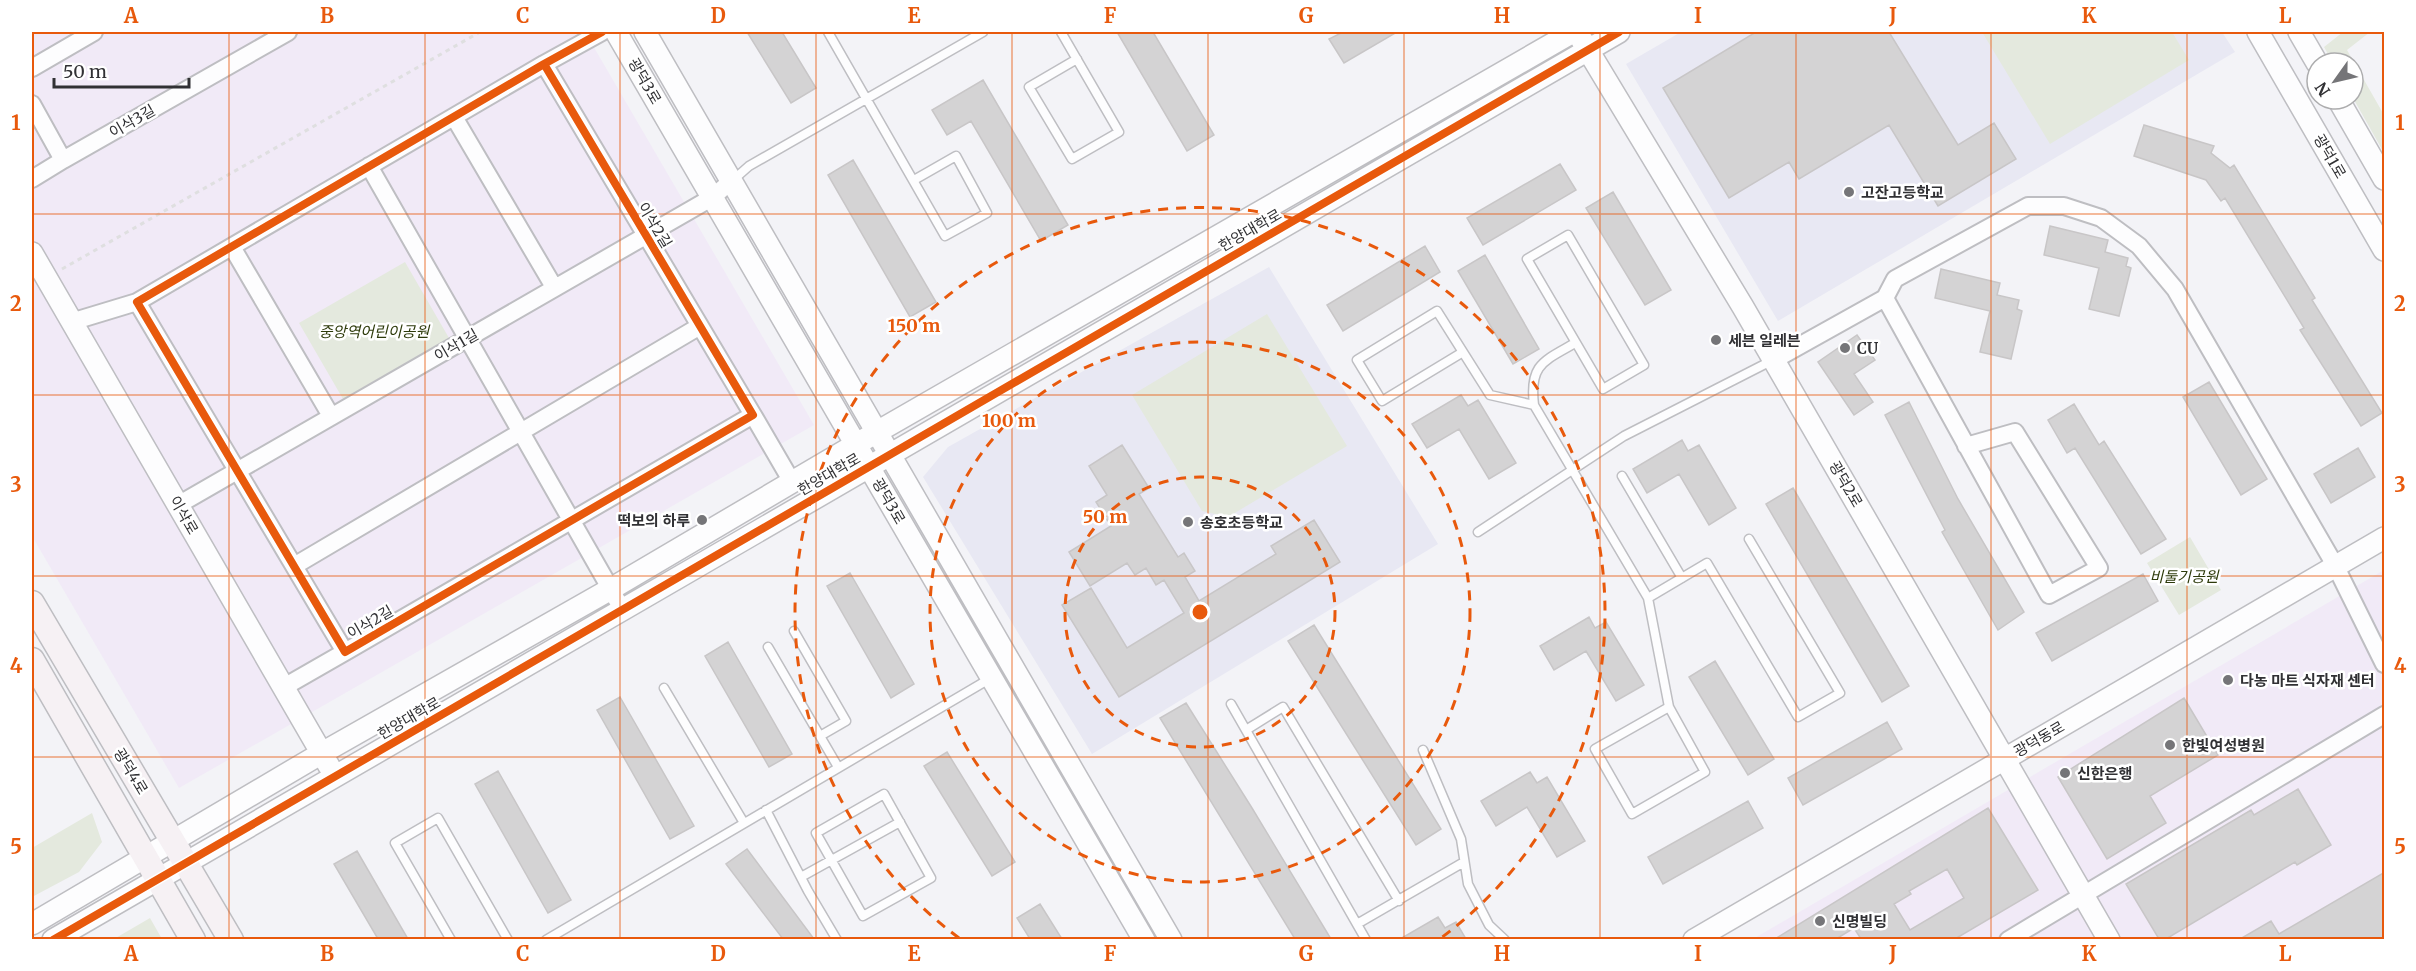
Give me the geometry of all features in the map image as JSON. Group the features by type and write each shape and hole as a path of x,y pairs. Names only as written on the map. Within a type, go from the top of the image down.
{"main road":[{"name":"광덕4로","path":"32,603 231,939"},
{"name":"광덕4로","path":"32,660 193,939"}],"street":[{"path":"32,68 94,32"},
{"path":"71,322 137,302 602,32"},
{"name":"광덕3로","path":"616,32 1144,939"},
{"name":"광덕3로","path":"645,32 1171,939"},
{"name":"광덕2로","path":"1575,32 1774,360 2109,939"},
{"name":"한양대학로","path":"32,924 172,840 609,590 856,444 1575,32"},
{"name":"한양대학로","path":"53,939 1619,32"},
{"name":"광덕1로","path":"2258,32 2385,250"},
{"path":"2299,32 2310,51"},
{"name":"이삭3길","path":"32,179 283,33"},
{"name":"이삭2길","path":"137,302 345,652 753,415 544,64"},
{"path":"32,104 63,160"},
{"path":"2345,111 2385,179"},
{"path":"454,117 554,287"},
{"path":"369,166 609,590 622,609"},
{"name":"이삭1길","path":"178,505 712,197 732,181"},
{"path":"1774,360 1885,298 1895,279 2028,206 2064,206 2101,218 2139,246 2175,289 2336,567 2385,664"},
{"path":"232,247 331,416"},
{"name":"이삭로","path":"32,253 335,777"},
{"path":"1885,298 1966,446 2049,595 2099,568 2015,432 1966,446"},
{"path":"294,566 700,326"},
{"path":"753,415 792,482"},
{"name":"광덕동로","path":"1694,939 2385,538"},
{"path":"284,687 345,652"},
{"path":"2008,939 2385,715"}],"lane":[{"path":"828,32 945,236 987,213 956,156 914,180"},
{"path":"732,181 749,166 983,32"},
{"path":"1061,32 1077,59 1119,132 1072,159 1029,87 1077,59"},
{"path":"1568,235 1644,365 1603,389 1575,343 1527,259 1568,235"},
{"path":"1462,352 1382,401 1357,360 1437,311 1490,395 1534,405"},
{"path":"1575,343 1545,361 1536,371 1532,387 1534,405 1648,598 1669,707 1706,772 1632,814 1595,749 1669,707"},
{"path":"1478,532 1624,436 1774,360"},
{"path":"1622,476 1682,578"},
{"path":"1648,598 1707,563 1798,717 1840,693 1749,539"},
{"path":"794,631 846,721 820,736"},
{"path":"768,647 838,767"},
{"path":"546,939 992,678"},
{"path":"664,688 744,822"},
{"path":"1231,704 1366,939"},
{"path":"1246,730 1283,707 1399,900"},
{"path":"1423,750 1461,839 1468,884 1489,925 1505,939"},
{"path":"884,794 931,878 863,916 832,860 816,833 884,794"},
{"path":"766,810 837,939"},
{"path":"451,939 395,843 438,818 508,939"},
{"path":"801,877 900,822"},
{"path":"1357,924 1464,862"}],"path":[{"path":"46,278 480,32"}],"shaded area":[{"path":"32,32 585,32 814,425 179,788 32,536"},
{"name":"고잔고등학교","path":"1681,32 2222,32 2235,52 1778,321 1626,64"},
{"name":"송호초등학교","path":"1269,267 1438,544 1092,754 923,477 948,447"},
{"path":"2384,570 2384,939 1753,939"}],"green space":[{"path":"1982,32 2172,32 2189,60 2050,144"},
{"path":"2343,32 2370,32 2348,51 2326,51 2324,47"},
{"path":"2365,82 2384,115 2384,153 2360,111 2365,111"},
{"name":"중앙역어린이공원","path":"405,262 449,338 343,399 299,323"},
{"path":"1267,314 1347,446 1228,517 1202,511 1132,395"},
{"name":"비둘기공원","path":"2190,537 2221,590 2179,615 2147,563"},
{"path":"92,813 102,842 79,872 32,897 32,848"},
{"path":"150,918 162,939 114,939"}],"building":[{"path":"747,32 782,32 816,88 791,103"},
{"path":"1117,32 1153,32 1214,135 1187,151"},
{"path":"1343,32 1397,32 1344,63 1329,39"},
{"name":"고잔고등학교","path":"1756,32 1889,32 1958,145 1994,123 2016,159 1938,206 1889,125 1799,179 1789,162 1729,198 1663,88"},
{"path":"983,80 1068,225 1041,241 971,121 947,135 932,110"},
{"path":"2144,125 2214,146 2211,153 2230,168 2234,165 2315,298 2312,300 2382,413 2361,426 2300,330 2304,328 2225,198 2221,201 2206,180 2134,156"},
{"path":"853,160 936,302 910,317 828,175"},
{"path":"1560,164 1576,190 1483,245 1467,218"},
{"path":"1613,192 1671,290 1645,305 1586,208"},
{"path":"2050,226 2108,240 2105,252 2128,258 2126,266 2131,268 2119,316 2089,309 2099,268 2044,255"},
{"path":"1425,246 1440,272 1343,331 1327,305"},
{"path":"1485,255 1539,349 1513,364 1458,271"},
{"path":"1941,269 2000,283 1997,295 2019,300 2017,309 2022,311 2011,359 1980,352 1990,311 1935,298"},
{"path":"1857,335 1875,360 1854,374 1873,402 1854,415 1818,362"},
{"path":"2209,382 2267,479 2241,495 2183,397"},
{"path":"1461,395 1468,406 1478,400 1516,463 1489,479 1459,429 1427,448 1412,424"},
{"path":"1909,402 1958,499 2024,612 1998,630 1942,532 1945,530 1885,415"},
{"path":"2074,404 2099,445 2104,441 2166,539 2141,554 2075,448 2067,453 2048,420"},
{"path":"1682,440 1688,451 1699,445 1736,508 1709,525 1679,474 1647,493 1633,469"},
{"name":"송호초등학교","path":"1122,445 1149,488 1139,494 1178,557 1184,553 1195,571 1185,577 1199,601 1276,554 1271,546 1314,520 1340,562 1119,697 1062,605 1091,588 1127,648 1184,613 1164,580 1156,585 1146,568 1135,575 1127,563 1090,586 1069,552 1111,526 1096,502 1107,495 1089,466"},
{"path":"2358,448 2375,477 2331,503 2314,474"},
{"path":"1793,488 1909,686 1882,702 1766,504"},
{"path":"850,573 914,684 891,698 827,586"},
{"path":"2143,574 2158,601 2052,661 2036,633"},
{"path":"1589,617 1595,628 1606,622 1644,685 1616,701 1586,651 1554,670 1540,646"},
{"path":"1314,625 1441,829 1416,845 1288,641"},
{"path":"728,642 792,754 769,767 705,656"},
{"path":"1715,661 1774,759 1748,775 1689,677"},
{"path":"620,697 694,826 670,839 597,710"},
{"path":"2184,698 2218,755 2150,796 2166,823 2107,859 2058,777"},
{"path":"1186,703 1331,939 1295,939 1160,718"},
{"path":"1887,722 1902,749 1803,805 1788,778"},
{"path":"947,752 1015,862 992,876 924,766"},
{"path":"498,771 571,900 548,913 475,784"},
{"path":"1530,772 1537,783 1547,777 1585,841 1557,857 1527,807 1496,826 1481,801"},
{"path":"2298,789 2331,845 2297,865 2295,862 2166,939 2159,939 2126,884 2251,810 2254,815"},
{"path":"1748,801 1763,828 1663,884 1648,857"},
{"path":"1988,808 2038,890 1955,939 1861,939 1854,928 1836,939 1775,939","holes":["1947,869 1964,898 1910,930 1894,904 1911,894 1909,891"]},
{"path":"747,849 814,939 783,939 726,864"},
{"path":"357,851 408,939 378,939 334,864"},
{"path":"2385,872 2385,939 2240,939 2271,921 2279,934"},
{"path":"1040,904 1062,939 1030,939 1017,918"},
{"path":"1438,917 1445,928 1456,922 1466,939 1400,939"}],"cycle path":[{"path":"544,64 753,415 345,652 137,302 544,64 602,32"},
{"path":"53,940 1619,32"}],"place":[{"name":"고잔고등학교","path":"1849,192"},
{"name":"세븐 일레븐","path":"1716,340"},
{"name":"CU","path":"1845,348"},
{"name":"떡보의 하루","path":"702,520"},
{"name":"송호초등학교","path":"1188,522"},
{"name":"다농 마트 식자재 센터","path":"2228,680"},
{"name":"한빛여성병원","path":"2170,745"},
{"name":"신한은행","path":"2065,773"},
{"name":"신명빌딩","path":"1820,921"}]}
